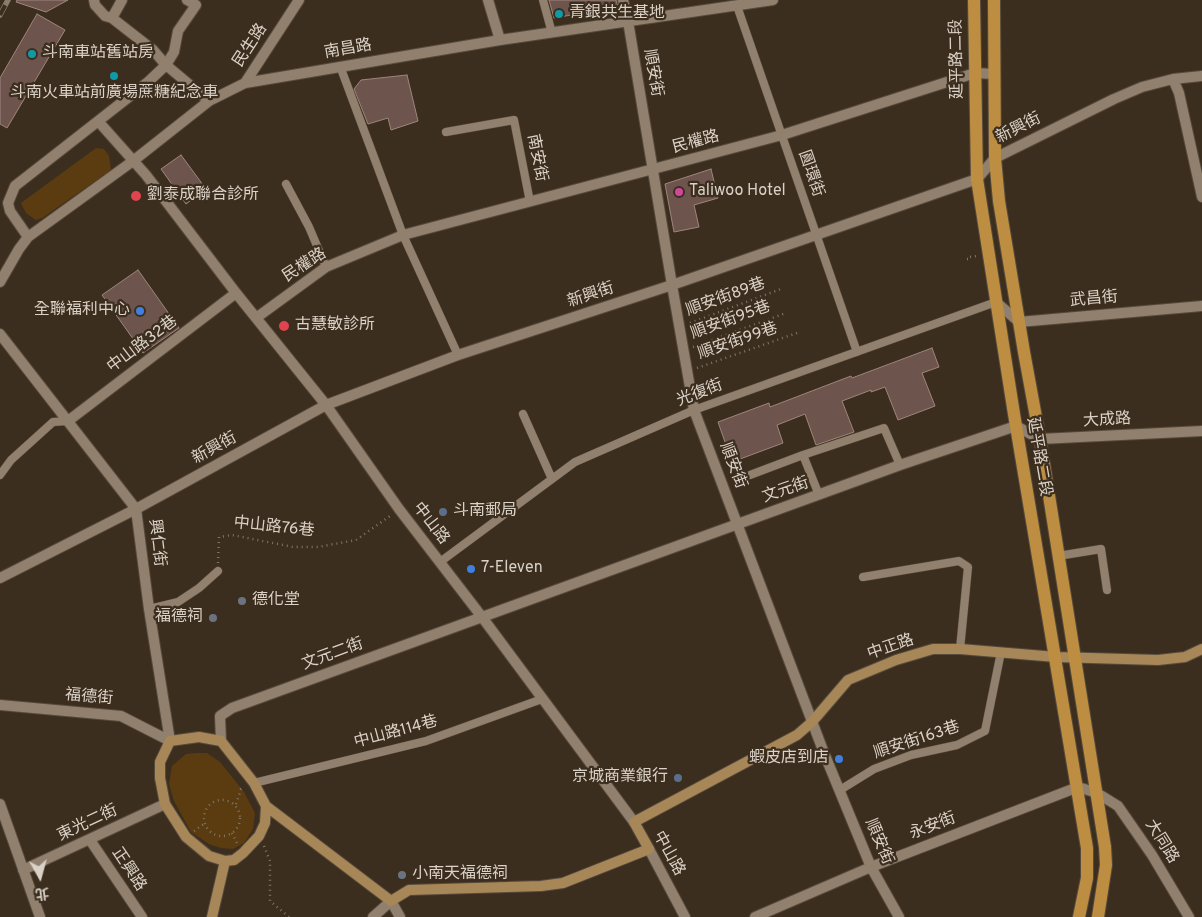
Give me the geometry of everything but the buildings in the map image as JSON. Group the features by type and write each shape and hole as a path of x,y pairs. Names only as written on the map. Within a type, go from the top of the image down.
{"main road":[{"name":"延平路二段","path":"974,0 977,179 1016,426 1087,848 1087,878 1079,917"},
{"name":"延平路二段","path":"994,0 995,158 999,201 1040,439 1097,792 1106,865 1098,917"},
{"name":"中正路","path":"634,822 796,735 812,722 848,680 896,660 933,649 960,649 1075,658 1158,660 1185,658 1202,649"},
{"path":"266,806 265,823 260,836 243,853 234,860 225,862 209,856 186,836 165,804 160,778 160,762 170,741 199,738 221,742 254,783 266,806 391,901 409,890 542,886 563,883 649,849"},
{"name":"中山路","path":"634,822 649,849"},
{"path":"212,917 225,862"}],"street":[{"path":"94,0 95,5 105,16 112,18 152,50 166,65 209,101"},
{"path":"112,18 122,0"},
{"path":"28,237 10,211 8,202 14,186 148,82 166,65 174,52 178,31 196,5 187,0"},
{"name":"民生路","path":"245,83 299,0"},
{"path":"488,0 500,40"},
{"name":"順安街","path":"623,0 654,169 694,410 812,722 871,867 899,917"},
{"name":"南昌路","path":"0,282 28,237 133,161 209,101 245,83 500,40 773,0"},
{"name":"民權路","path":"256,318 326,267 403,235 782,135 975,73 994,74"},
{"name":"新興街","path":"0,578 136,509 326,405 458,355 672,285 977,179 995,158 1142,86 1202,76"},
{"path":"1173,80 1179,93 1202,197"},
{"name":"中山路","path":"98,120 146,175 236,294 326,405 400,509 634,822"},
{"name":"中山路32巷","path":"68,421 236,294"},
{"path":"996,302 1019,322"},
{"name":"武昌街","path":"1019,322 1202,306"},
{"name":"興仁街","path":"0,334 136,509 149,609 170,741"},
{"path":"1016,426 1040,439"},
{"name":"文元街","path":"482,618 900,465 1016,426"},
{"name":"大成路","path":"1040,439 1202,431"},
{"name":"文元二街","path":"221,742 220,716 232,708 482,618"},
{"name":"福德街","path":"0,705 121,716 170,741"},
{"path":"1078,787 1097,792"},
{"name":"永安街","path":"755,917 871,867 1078,787"},
{"name":"大同路","path":"1097,792 1118,806 1132,824 1189,917"},
{"path":"0,804 40,917"},
{"name":"東光二街","path":"23,870 165,804"},
{"name":"正興路","path":"90,840 142,917"},
{"name":"中山路","path":"649,849 685,917"},
{"path":"373,917 391,901 400,917"}],"lane":[{"path":"543,0 552,33"},
{"name":"圓環街","path":"737,6 856,352"},
{"path":"340,66 403,235 458,355"},
{"name":"南安街","path":"446,132 514,120 530,202"},
{"path":"286,184 309,226 326,267"},
{"name":"光復街","path":"440,562 575,462 694,410 996,302"},
{"path":"523,414 552,480"},
{"path":"0,475 11,460 53,422 68,421"},
{"path":"750,475 884,428 900,465"},
{"path":"803,455 819,496"},
{"path":"1058,556 1101,549 1107,590"},
{"path":"863,577 959,561 968,567 960,649"},
{"path":"149,609 178,602 200,588 218,571"},
{"name":"順安街163巷","path":"840,790 874,769 910,755 957,745 985,731 1001,652"},
{"name":"中山路114巷","path":"254,783 426,741 542,699"}],"path":[{"name":"順安街89巷","path":"679,327 781,289"},
{"name":"順安街95巷","path":"683,350 786,313"},
{"name":"順安街99巷","path":"687,372 797,333"},
{"name":"中山路76巷","path":"218,571 218,538 232,535 293,547 318,547 356,540 400,509"},
{"path":"236,805 226,800 210,804 204,817 208,829 219,835 226,835 236,829 240,820 240,814 236,805 241,789 254,783"},
{"path":"260,836 270,861 270,901 289,917"}],"shaded area":[{"path":"96,148 104,149 109,156 111,170 42,218 36,220 26,213 21,203"},
{"path":"207,753 220,762 244,792 255,813 253,829 244,843 233,849 209,844 191,832 174,801 169,784 172,766 186,754"}],"railway":[{"path":"0,15 8,0"}],"place":[{"name":"青銀共生基地","path":"559,14"},
{"name":"斗南車站舊站房","path":"32,54"},
{"name":"斗南火車站前廣場蔗糖紀念車","path":"114,76"},
{"name":"Taliwoo Hotel","path":"679,192"},
{"name":"劉泰成聯合診所","path":"136,196"},
{"name":"全聯福利中心","path":"140,311"},
{"name":"古慧敏診所","path":"284,326"},
{"name":"斗南郵局","path":"443,512"},
{"name":"7-Eleven","path":"471,569"},
{"name":"德化堂","path":"242,601"},
{"name":"福德祠","path":"213,618"},
{"name":"蝦皮店到店","path":"839,759"},
{"name":"京城商業銀行","path":"678,778"},
{"name":"小南天福德祠","path":"402,875"}]}
